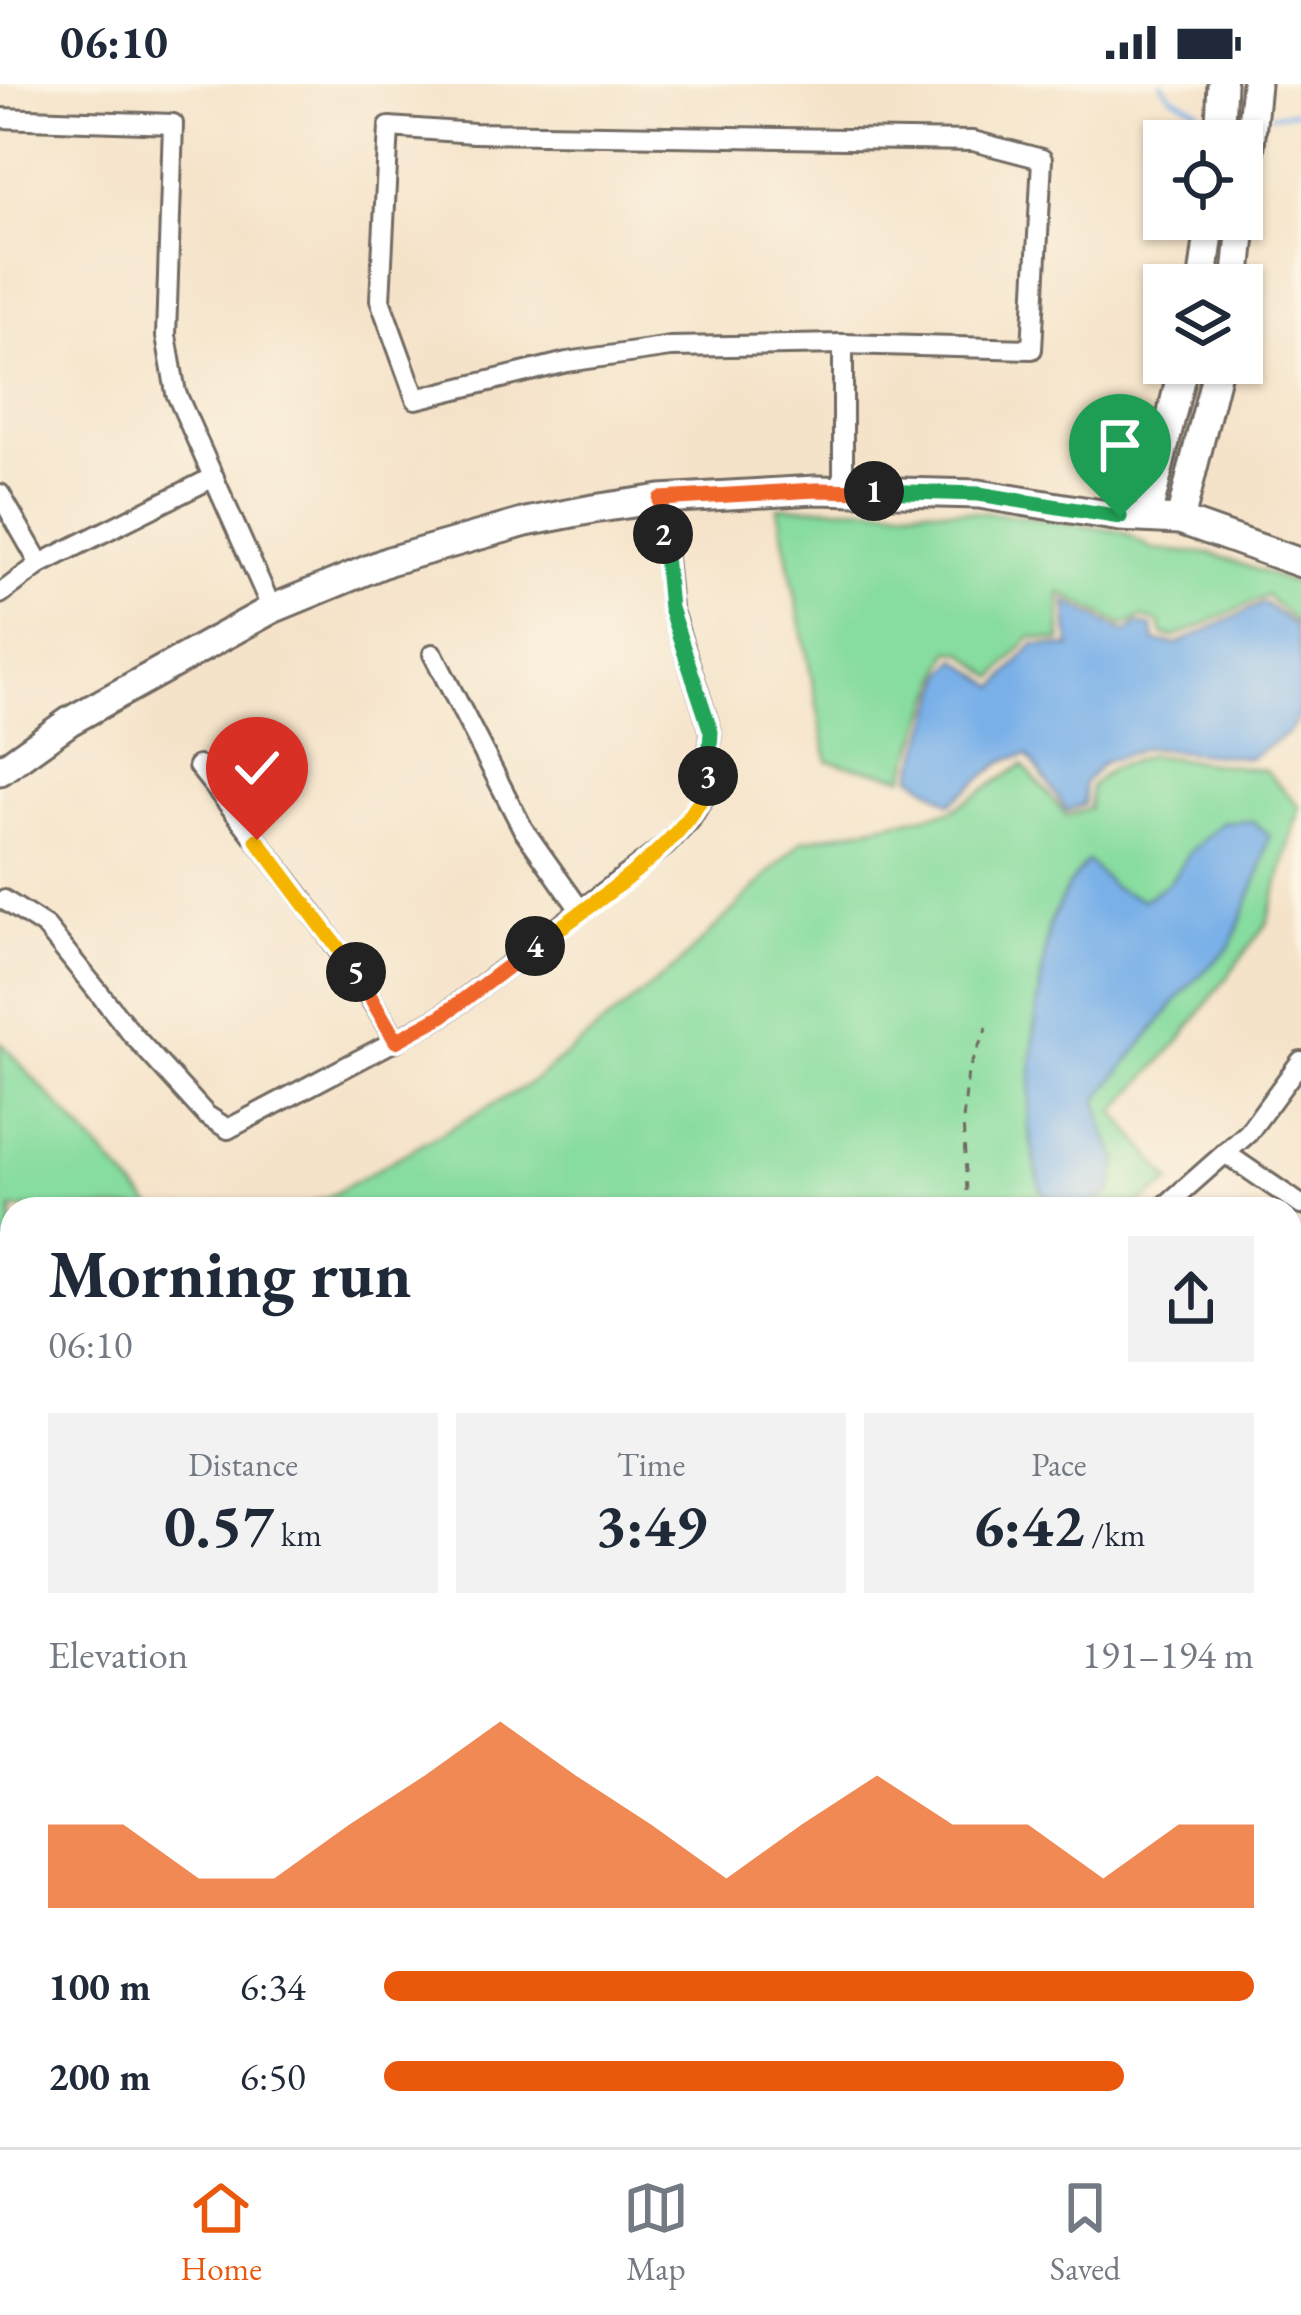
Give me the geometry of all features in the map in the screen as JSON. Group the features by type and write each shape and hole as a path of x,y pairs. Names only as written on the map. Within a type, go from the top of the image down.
{"street":[{"path":"1221,120 1222,84"},
{"path":"1238,264 1256,84"},
{"path":"0,118 173,124 166,336 176,394 272,609"},
{"path":"389,127 498,134 973,141 1042,159 1033,349 844,344 670,347 567,362 416,399 380,300 389,127"},
{"path":"843,490 844,344"},
{"path":"1147,518 1179,384"},
{"path":"1180,520 1214,384"},
{"path":"0,594 40,564 214,477"},
{"path":"0,771 70,721 272,609 389,561 455,542 526,522 660,499 843,490 979,494 1120,517 1180,520 1301,563"},
{"path":"0,494 40,564"},
{"path":"4,900 46,927 132,1034 206,1115 228,1130 442,1016 666,845 706,794 711,732 670,608 660,499"},
{"path":"433,655 523,829 581,911"},
{"path":"198,766 316,915 362,980 396,1041"},
{"path":"1176,1197 1247,1133 1301,1061"},
{"path":"1225,1153 1289,1197"}],"path":[{"path":"967,1197 963,1121 968,1071 987,1027"}],"green space":[{"path":"778,507 930,508 1122,532 1155,550 1213,554 1301,586 1301,627 1267,596 1176,637 1164,636 1159,622 1141,618 1124,626 1060,593 1061,641 1030,637 995,678 963,652 950,651 904,777 828,761"},
{"path":"1149,755 1265,770 1300,807 1267,923 1180,1040 1115,1112 1171,1182 1149,1197 915,1197 913,1192 904,1197 328,1197 531,1083 679,964 802,841 950,811 1023,765 1067,816 1089,808 1091,786 1110,769"},
{"path":"0,1042 143,1197 0,1197"}],"water":[{"path":"1066,601 1126,633 1137,624 1153,627 1155,642 1177,644 1264,603 1294,625 1301,657 1301,711 1291,731 1250,758 1146,748 1104,762 1084,783 1084,804 1067,811 1028,755 1005,760 950,803 912,776 946,673 957,659 997,687 1034,644 1070,647"},
{"path":"1253,821 1269,836 1231,946 1187,988 1098,1099 1104,1129 1118,1160 1112,1191 1103,1197 1047,1197 1040,1187 1028,1125 1049,925 1087,861 1114,888 1143,900 1170,882 1190,852 1222,823"}],"waterway":[{"path":"1162,84 1171,96 1198,109"},
{"path":"1272,115 1301,111"}],"route":[{"path":"257,840 362,980 396,1041 442,1016 666,845 706,794 711,732 670,608 660,499 816,490 979,494 1120,517"}]}
